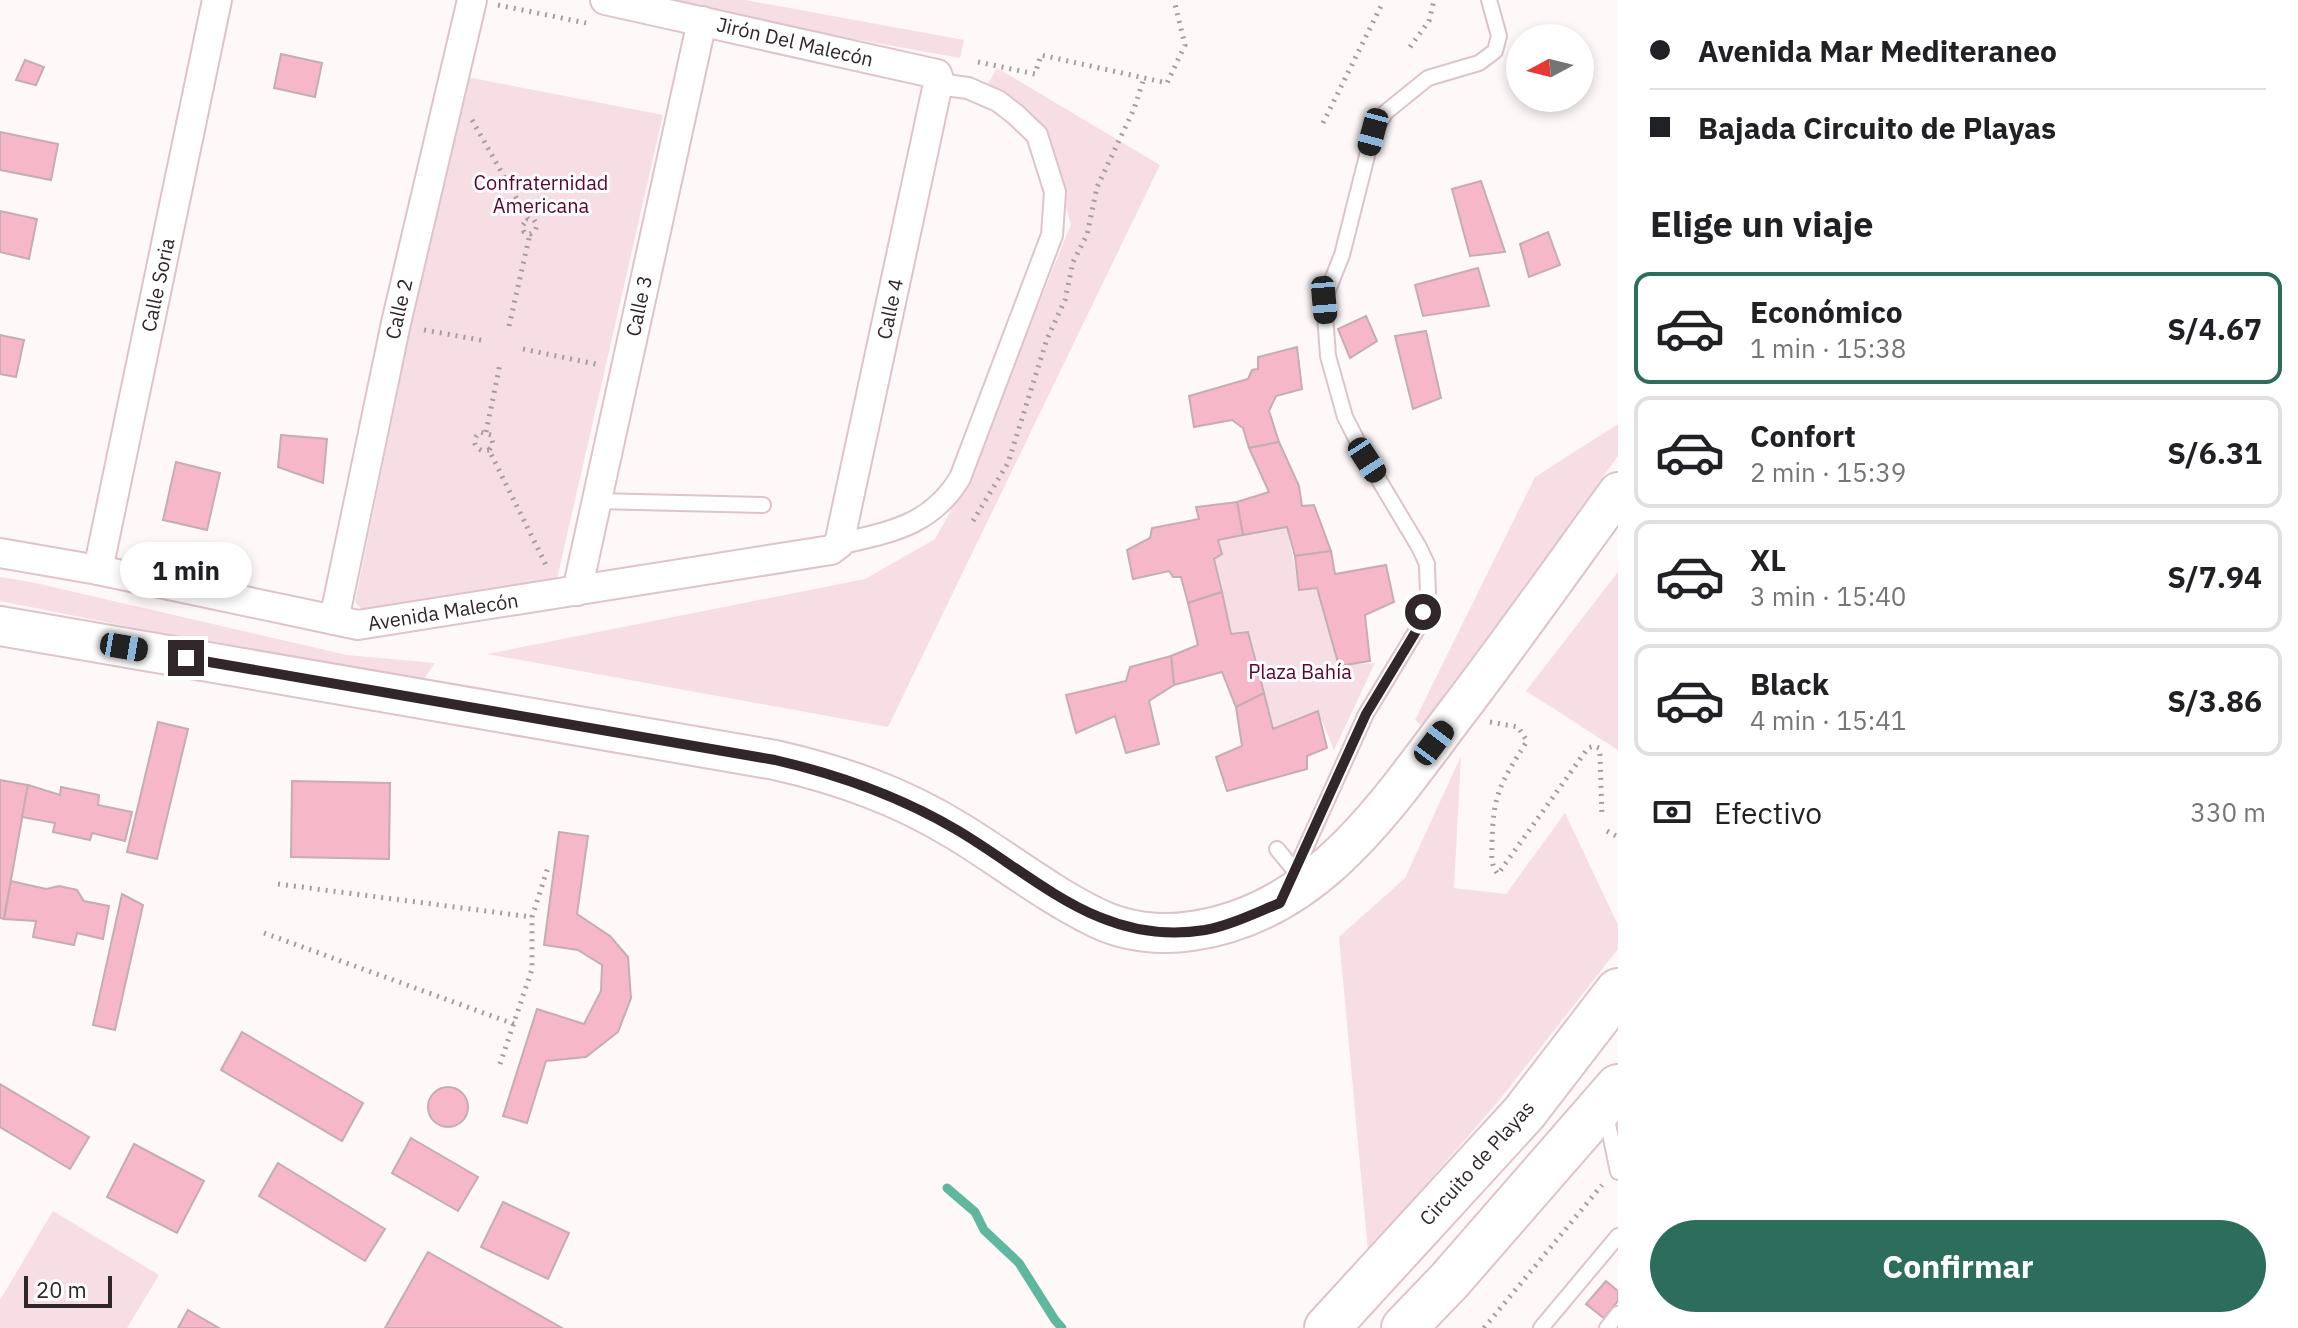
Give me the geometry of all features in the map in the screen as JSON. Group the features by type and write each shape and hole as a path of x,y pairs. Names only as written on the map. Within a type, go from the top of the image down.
{"highway":[{"name":"Circuito de Playas","path":"1327,1328 1524,1113 1618,991"},
{"path":"1404,1328 1450,1280 1611,1095"}],"main road":[{"path":"0,626 759,758 829,773 906,802 1099,919 1138,930 1172,933 1230,923 1287,887 1319,875 1365,831 1453,718 1618,492"}],"street":[{"name":"Calle Soria","path":"98,570 217,0"},
{"name":"Jirón Del Malecón","path":"605,0 937,79"},
{"name":"Calle 2","path":"334,620 396,323 479,4"},
{"name":"Calle 3","path":"569,592 597,501 702,21"},
{"name":"Calle 4","path":"839,544 937,79"},
{"path":"839,544 912,524 939,507 949,496 960,478 1052,235 1055,192 1037,135 998,101 937,79"},
{"name":"Avenida Malecón","path":"0,553 98,570 358,625 831,550 839,544"}],"lane":[{"path":"1287,887 1366,714 1418,628 1428,595 1427,564 1345,417 1328,356 1324,300 1342,255 1373,132 1386,112 1428,78 1479,63 1495,51 1499,36 1489,0"},
{"path":"597,501 763,505"},
{"path":"1277,849 1287,887"},
{"path":"1611,1095 1618,1170"},
{"path":"1541,1328 1618,1236"},
{"path":"1607,1328 1618,1314"}],"path":[{"path":"978,62 1035,74 1041,55 1167,83 1185,45 1174,0"},
{"path":"1410,47 1429,21 1434,0"},
{"path":"1323,123 1382,1"},
{"path":"479,4 495,4 587,23"},
{"path":"973,521 1008,463 1047,339 1065,300 1073,262 1087,235 1097,187 1134,109 1144,78"},
{"path":"469,115 528,219"},
{"path":"509,326 530,234 537,225 534,220 528,219"},
{"path":"528,219 522,226 524,232 530,234"},
{"path":"396,323 486,341"},
{"path":"523,349 625,370"},
{"path":"486,432 500,364"},
{"path":"480,432 486,432 493,440 489,450 477,449 475,436 480,432"},
{"path":"489,450 569,592"},
{"path":"1453,718 1518,727 1527,741 1499,787 1493,808 1492,865 1498,874 1588,748 1594,746 1599,748 1600,755 1602,817"},
{"path":"1607,831 1618,837"},
{"path":"500,1064 532,969 532,917 549,864"},
{"path":"278,884 532,917"},
{"path":"264,933 514,1024"},
{"path":"1484,1328 1618,1170"}],"green space":[{"path":"667,0 745,0 964,40 960,58 776,25"},
{"path":"997,68 1160,165 888,727 487,654 865,579 935,539 968,480 1071,224 1041,126 1014,101 987,85"},
{"name":"Confraternidad Americana","path":"462,76 663,115 557,579 364,612 355,602"},
{"path":"1618,424 1618,456 1424,728 1415,720 1535,477"},
{"name":"Plaza Bahía","path":"1287,527 1299,590 1317,588 1339,665 1375,663 1334,750 1318,711 1273,729 1249,633 1231,634 1214,559 1221,554 1218,540"},
{"path":"1618,572 1618,750 1526,691"},
{"path":"0,577 347,655 435,663 420,685 0,601"},
{"path":"1461,756 1454,888 1506,894 1565,813 1618,925 1618,949 1497,1103 1368,1251 1339,937 1405,878"},
{"path":"53,1211 159,1275 127,1328 0,1328 0,1300"}],"building":[{"path":"281,54 322,63 315,97 274,88"},
{"path":"25,60 44,67 36,85 16,80"},
{"path":"0,132 58,144 51,180 0,170"},
{"path":"1481,181 1505,252 1470,256 1452,189"},
{"path":"0,211 37,219 29,259 0,252"},
{"path":"1548,232 1560,265 1529,277 1520,244"},
{"path":"1478,268 1489,306 1423,316 1415,285"},
{"path":"1366,316 1377,341 1350,358 1338,329"},
{"path":"1426,331 1441,398 1413,409 1395,336"},
{"path":"0,335 24,340 16,377 0,374"},
{"path":"1297,347 1302,389 1276,396 1269,411 1279,442 1249,448 1243,428 1232,420 1194,427 1189,396 1248,379 1252,370 1258,369 1258,357"},
{"path":"281,435 327,439 323,483 278,467"},
{"path":"1279,442 1299,486 1302,506 1314,505 1331,551 1295,556 1287,527 1243,535 1237,502 1269,492 1249,448"},
{"path":"176,462 220,473 207,530 163,520"},
{"path":"1237,502 1243,535 1218,540 1222,554 1214,559 1222,592 1188,603 1181,577 1173,577 1169,571 1133,579 1127,550 1150,538 1152,528 1199,519 1196,507"},
{"path":"1331,551 1335,574 1386,565 1394,602 1365,615 1370,661 1339,666 1317,588 1299,590 1295,556"},
{"path":"1222,592 1231,634 1248,632 1264,693 1236,707 1222,672 1174,685 1171,656 1198,645 1188,603"},
{"path":"1171,656 1174,685 1149,701 1159,744 1126,753 1115,716 1076,733 1066,695 1126,681 1130,667"},
{"path":"1264,693 1273,729 1318,711 1327,748 1307,756 1307,769 1227,791 1216,757 1242,746 1236,707"},
{"path":"158,722 188,729 157,859 127,852"},
{"path":"0,780 28,785 4,919 0,918"},
{"path":"292,781 390,783 389,859 291,857"},
{"path":"28,785 60,795 61,787 99,795 98,805 132,812 125,841 92,833 90,840 53,832 55,823 22,817"},
{"path":"559,832 588,836 577,914 610,936 628,957 631,998 618,1032 586,1057 546,1061 527,1123 503,1116 537,1009 584,1024 601,991 602,965 578,950 544,945"},
{"path":"11,881 46,889 59,886 77,890 84,901 109,906 103,939 77,933 74,945 33,937 36,921 4,919"},
{"path":"122,894 143,905 115,1030 93,1025"},
{"path":"242,1032 363,1103 342,1141 221,1070"},
{"path":"0,1084 89,1137 70,1169 0,1127"},
{"path":"448,1087 462,1093 468,1107 462,1121 448,1127 434,1121 428,1107 434,1093"},
{"path":"411,1138 478,1177 458,1211 392,1173"},
{"path":"134,1144 204,1181 177,1233 107,1197"},
{"path":"278,1163 385,1229 365,1261 259,1196"},
{"path":"503,1202 569,1233 548,1279 481,1247"},
{"path":"428,1252 562,1328 385,1328"},
{"path":"1606,1281 1618,1291 1618,1301 1604,1318 1586,1304"},
{"path":"188,1310 219,1328 178,1328"}],"waterway":[{"path":"947,1188 975,1212 984,1230 1019,1263 1062,1328"}],"route":[{"path":"186,658 775,760 829,773 906,802 1099,919 1138,930 1183,933 1230,923 1280,903 1366,714 1418,628 1423,612"}]}
